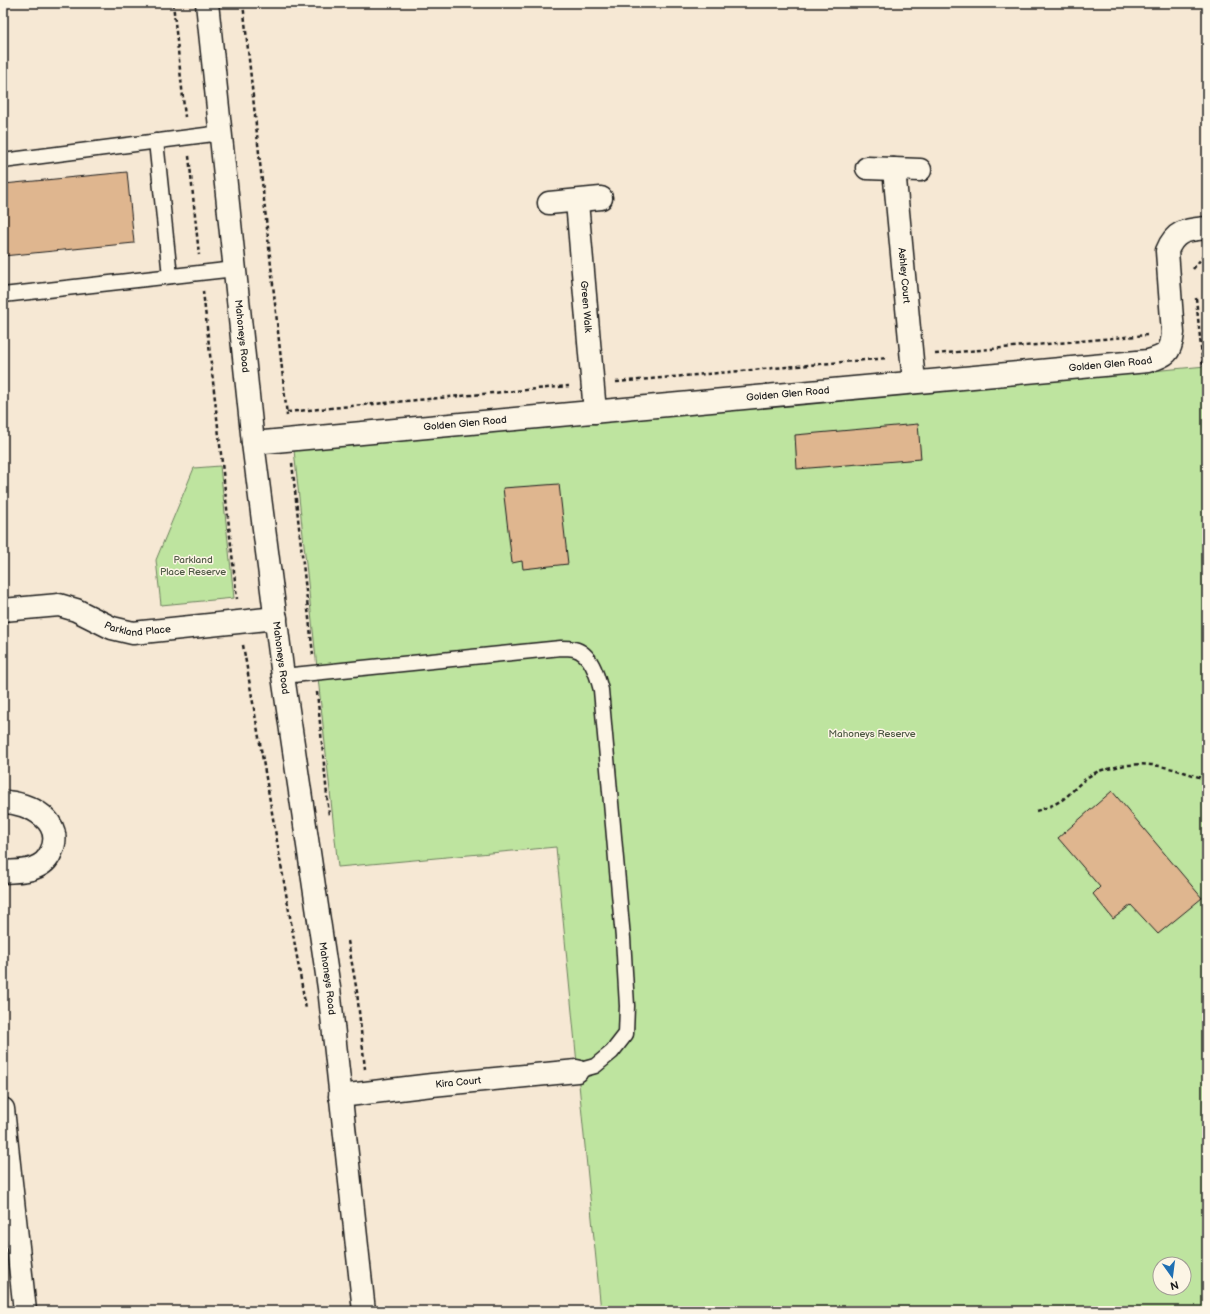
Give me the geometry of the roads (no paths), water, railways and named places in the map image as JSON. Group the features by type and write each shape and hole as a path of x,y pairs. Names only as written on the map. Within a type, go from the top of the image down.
{"street":[{"name":"Mahoneys Road","path":"207,3 253,443 283,676 329,988 364,1311"},
{"path":"867,168 920,170"},
{"name":"Ashley Court","path":"894,169 914,382"},
{"path":"549,203 577,202 601,198"},
{"name":"Green Walk","path":"577,202 595,412"},
{"name":"Golden Glen Road","path":"253,443 1148,362 1162,357 1172,344 1173,333 1167,251 1171,240 1182,232 1207,228"},
{"name":"Parkland Place","path":"3,610 59,606 76,610 112,628 133,633 276,618"},
{"path":"3,802 27,805 42,815 53,829 54,846 48,860 33,869 3,872"},
{"name":"Kira Court","path":"340,1096 577,1071"},
{"path":"3,1109 25,1311"}],"lane":[{"path":"3,161 221,133"},
{"path":"156,141 170,276"},
{"path":"3,295 235,268"},
{"path":"283,676 561,648 575,649 586,657 596,671 601,690 623,938 627,1006 626,1034 612,1052 595,1066 577,1071"}],"park label":[{"name":"Parkland Place Reserve","path":"193,566"},
{"name":"Mahoneys Reserve","path":"872,734"}]}
